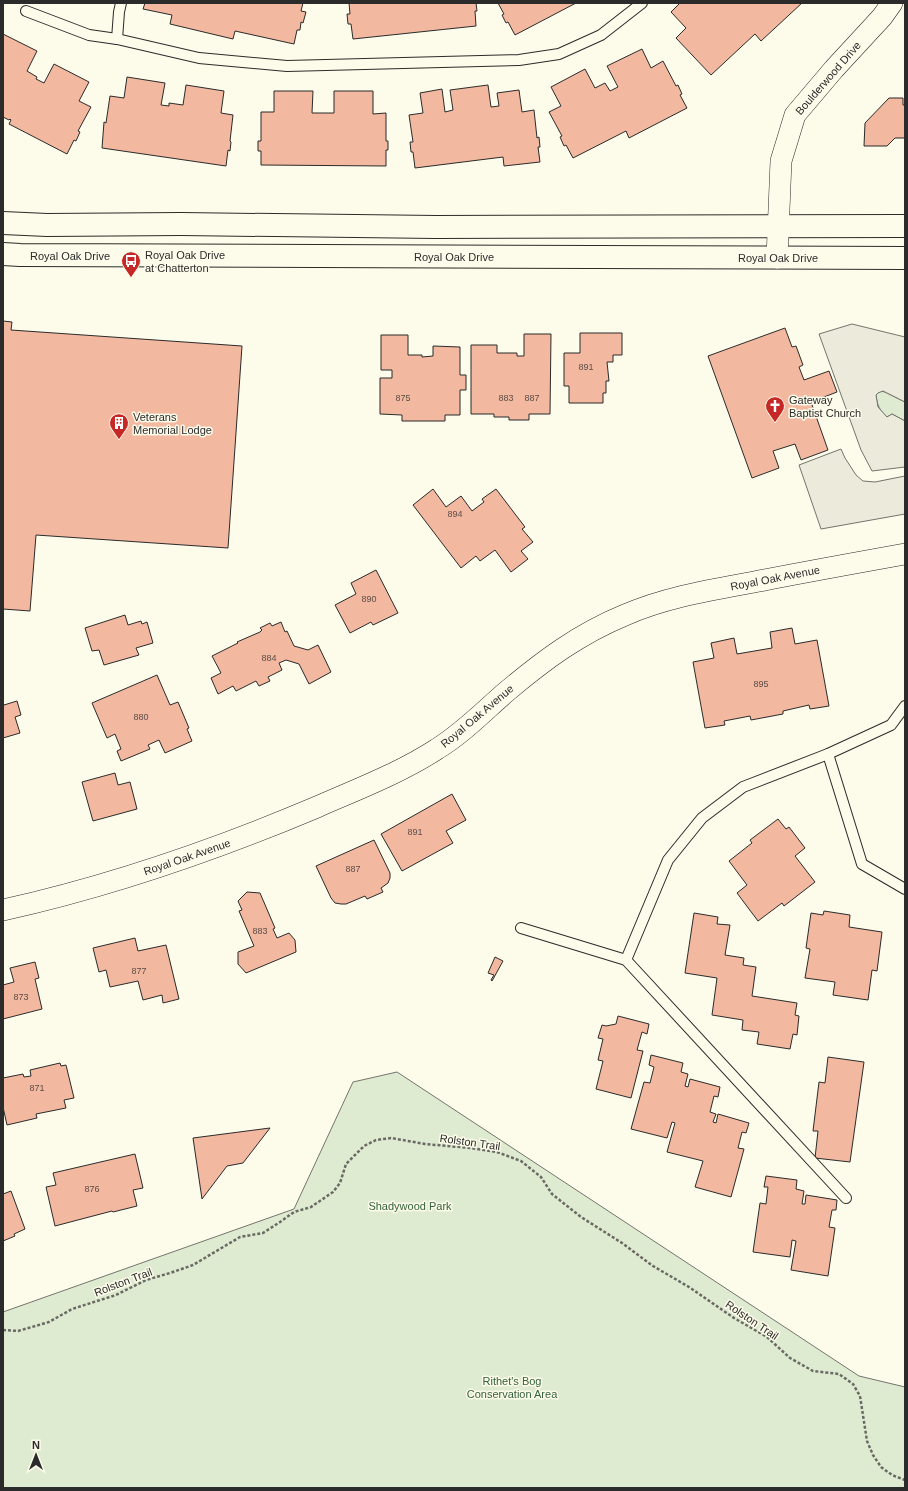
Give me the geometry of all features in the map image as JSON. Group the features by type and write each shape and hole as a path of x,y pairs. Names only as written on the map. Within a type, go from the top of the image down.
{"main road":[{"path":"3,223 48,225 180,224 436,227 905,226"},
{"name":"Royal Oak Drive","path":"3,254 189,257 905,258"}],"street":[{"name":"Boulderwood Drive","path":"777,258 781,161 795,116 834,69 882,17 892,3"},
{"name":"Royal Oak Avenue","path":"3,910 114,881 200,854 264,829 387,776 437,749 460,733 531,671 560,649 593,630 627,614 663,601 700,592 905,554"}],"lane":[{"path":"117,39 121,3"},
{"path":"26,11 89,35 117,39 199,58 287,66 519,60 560,54 601,35 642,3"},
{"path":"626,960 668,860 702,818 743,787 828,754 891,724 905,706"},
{"path":"828,754 862,864 905,889"},
{"path":"521,928 626,960 846,1198"}],"path":[{"name":"Rolston Trail","path":"3,1330 18,1331 49,1322 72,1309 116,1295 146,1280 193,1265 240,1237 263,1232 294,1212 311,1207 333,1192 340,1183 346,1164 364,1146 376,1140 391,1138 425,1144 497,1152 521,1161 541,1177 552,1194 581,1217 622,1243 653,1266 689,1287 734,1318 767,1338 790,1358 813,1371 839,1374 853,1384 860,1396 867,1441 873,1455 881,1466 892,1475 905,1480"}],"green space":[{"path":"880,391 905,402 905,421 892,414 887,417 882,412 879,408 876,395"},
{"path":"397,1072 859,1376 905,1387 905,1488 3,1488 3,1312 294,1209 353,1082"}],"shaded area":[{"path":"852,324 905,337 905,402 883,391 876,395 878,407 887,417 892,414 905,421 905,467 872,471 861,450 819,334"},
{"path":"841,449 856,475 863,481 875,482 905,476 905,514 821,529 799,465"}],"building":[{"path":"145,3 303,3 301,11 306,12 303,23 301,22 300,30 297,30 294,44 235,31 233,39 170,24 172,15 143,9"},
{"path":"349,3 476,3 476,26 353,39 351,24 348,24 347,14 350,14"},
{"path":"498,3 576,3 515,35 508,22 506,23 502,15 504,14"},
{"path":"680,3 802,3 761,41 755,34 711,75 676,38 686,28 671,12"},
{"path":"3,34 37,51 27,71 37,77 36,79 44,83 54,64 89,82 79,101 91,107 78,131 80,132 76,141 74,140 67,154 9,124 11,120 3,117"},
{"path":"642,49 651,68 663,61 676,86 678,85 682,94 680,95 687,108 629,138 626,131 573,158 566,145 564,146 560,137 562,136 549,112 561,106 551,87 585,69 595,88 605,83 610,91 618,87 607,66"},
{"path":"127,77 165,83 161,105 169,106 169,103 183,105 186,85 224,91 221,113 233,115 230,151 228,150 226,166 102,148 104,122 106,123 110,96 124,98"},
{"path":"488,85 491,107 499,106 497,93 519,90 522,112 534,110 537,138 539,137 540,147 538,147 540,162 504,166 503,157 415,168 413,152 411,152 410,142 413,142 409,115 423,113 420,93 442,89 445,112 453,110 450,90"},
{"path":"274,91 313,91 312,113 334,113 334,91 373,91 373,114 386,113 386,141 388,141 388,150 386,150 386,166 261,165 261,151 258,151 258,141 261,141 261,112 274,112"},
{"path":"889,98 903,98 903,105 905,105 905,138 895,138 887,146 864,146 865,123"},
{"name":"Veterans Memorial Lodge","path":"3,321 12,322 11,330 242,346 228,548 36,535 30,611 3,609"},
{"name":"Gateway Baptist Church","path":"785,328 792,347 796,346 803,365 799,367 804,380 829,371 837,392 811,402 828,450 801,460 795,444 773,451 779,468 752,478 708,356"},
{"path":"580,333 622,333 622,355 613,355 613,362 607,362 609,381 606,381 606,393 603,393 603,403 569,403 569,386 564,386 564,353 580,353"},
{"path":"524,334 551,334 550,414 529,414 529,420 509,420 509,417 494,417 494,414 471,414 471,345 497,345 497,353 517,353 517,356 524,356"},
{"path":"381,335 408,335 408,355 422,355 422,357 433,356 433,346 460,347 460,375 466,375 466,390 460,390 460,415 445,415 445,421 402,421 402,415 380,414 380,378 392,378 392,370 381,370"},
{"path":"433,489 446,507 461,496 472,511 484,502 482,499 496,489 525,527 522,529 533,542 521,551 528,559 511,572 495,550 480,561 476,556 461,568 413,505"},
{"path":"376,570 398,613 373,625 371,622 350,633 335,605 356,594 351,583"},
{"path":"125,615 128,625 141,621 142,624 147,622 153,643 136,648 139,655 104,665 99,650 92,651 85,628"},
{"path":"281,622 285,632 287,631 294,646 308,650 318,645 331,672 309,684 299,664 286,660 279,663 282,670 268,677 270,681 259,686 256,681 236,691 233,686 218,694 211,678 221,673 212,656 238,643 237,642 260,632 262,630 260,628 270,623 272,626"},
{"path":"792,628 795,644 817,640 829,706 810,709 809,705 783,711 783,714 751,720 750,716 724,721 725,725 705,728 693,662 714,658 711,643 734,638 737,654 772,648 770,632"},
{"path":"157,675 170,705 178,702 189,728 187,729 192,741 165,753 159,740 148,745 150,749 121,761 117,751 121,749 115,734 107,738 92,703"},
{"path":"17,701 21,715 15,717 20,733 3,738 3,703 4,705"},
{"path":"115,773 118,785 130,782 137,809 93,821 82,782"},
{"path":"452,794 466,820 446,831 453,843 402,871 381,834"},
{"path":"778,819 786,829 789,827 805,848 795,856 815,882 784,906 782,903 758,921 737,893 747,885 729,861 752,843 750,840"},
{"path":"374,840 390,873 388,883 381,888 383,892 367,899 365,896 346,904 335,903 331,898 316,866"},
{"path":"247,892 260,893 275,928 273,929 277,938 289,933 295,940 296,952 246,973 238,964 238,952 254,946 239,911 242,910 238,901"},
{"path":"824,911 850,915 849,927 882,932 877,971 872,970 868,1000 833,995 835,982 805,978 810,949 806,948 811,913 823,915"},
{"path":"694,913 718,917 717,924 730,925 725,955 744,958 743,965 756,967 752,996 797,1003 795,1015 799,1016 797,1035 793,1034 790,1049 757,1044 759,1032 742,1030 743,1020 712,1015 717,978 685,973"},
{"path":"135,938 138,951 166,945 179,999 163,1003 162,995 143,1000 138,981 110,987 106,970 99,972 93,948"},
{"path":"495,957 503,961 492,981 491,980 494,975 488,973"},
{"path":"35,962 39,978 35,979 42,1009 3,1019 3,985 14,982 10,968"},
{"path":"618,1016 649,1024 647,1034 642,1032 637,1050 643,1051 631,1098 596,1089 603,1061 598,1060 603,1039 598,1038 602,1025 606,1026 616,1024"},
{"path":"651,1055 683,1063 681,1072 688,1074 685,1086 688,1087 690,1079 720,1087 718,1097 714,1096 710,1112 716,1114 713,1122 716,1123 718,1114 749,1123 746,1133 742,1132 738,1148 744,1149 731,1197 695,1187 703,1161 667,1152 675,1123 672,1122 667,1138 631,1129 644,1082 650,1083 654,1067 649,1065"},
{"path":"828,1057 864,1062 850,1162 815,1158 818,1131 813,1131 819,1082 825,1083"},
{"path":"60,1063 61,1066 66,1065 74,1098 64,1100 66,1108 36,1114 37,1118 7,1125 3,1107 3,1078 23,1074 24,1077 31,1076 30,1070"},
{"path":"270,1128 243,1163 227,1166 202,1199 193,1138"},
{"path":"135,1154 143,1188 133,1190 137,1206 55,1226 46,1187 56,1185 53,1173"},
{"path":"766,1176 797,1180 796,1189 804,1191 802,1204 805,1204 806,1195 837,1200 836,1210 832,1210 829,1227 835,1228 828,1276 791,1270 796,1241 792,1240 790,1257 753,1252 760,1203 766,1204 768,1187 764,1187"},
{"path":"11,1191 25,1229 14,1234 15,1236 3,1241 3,1194"}],"place":[{"name":"Royal Oak Drive at Chatterton","path":"131,278"},
{"name":"Gateway Baptist Church","path":"775,423"},
{"name":"Veterans Memorial Lodge","path":"119,440"}],"park label":[{"name":"Shadywood Park","path":"410,1206"},
{"name":"Rithet's Bog Conservation Area","path":"512,1387"}]}
